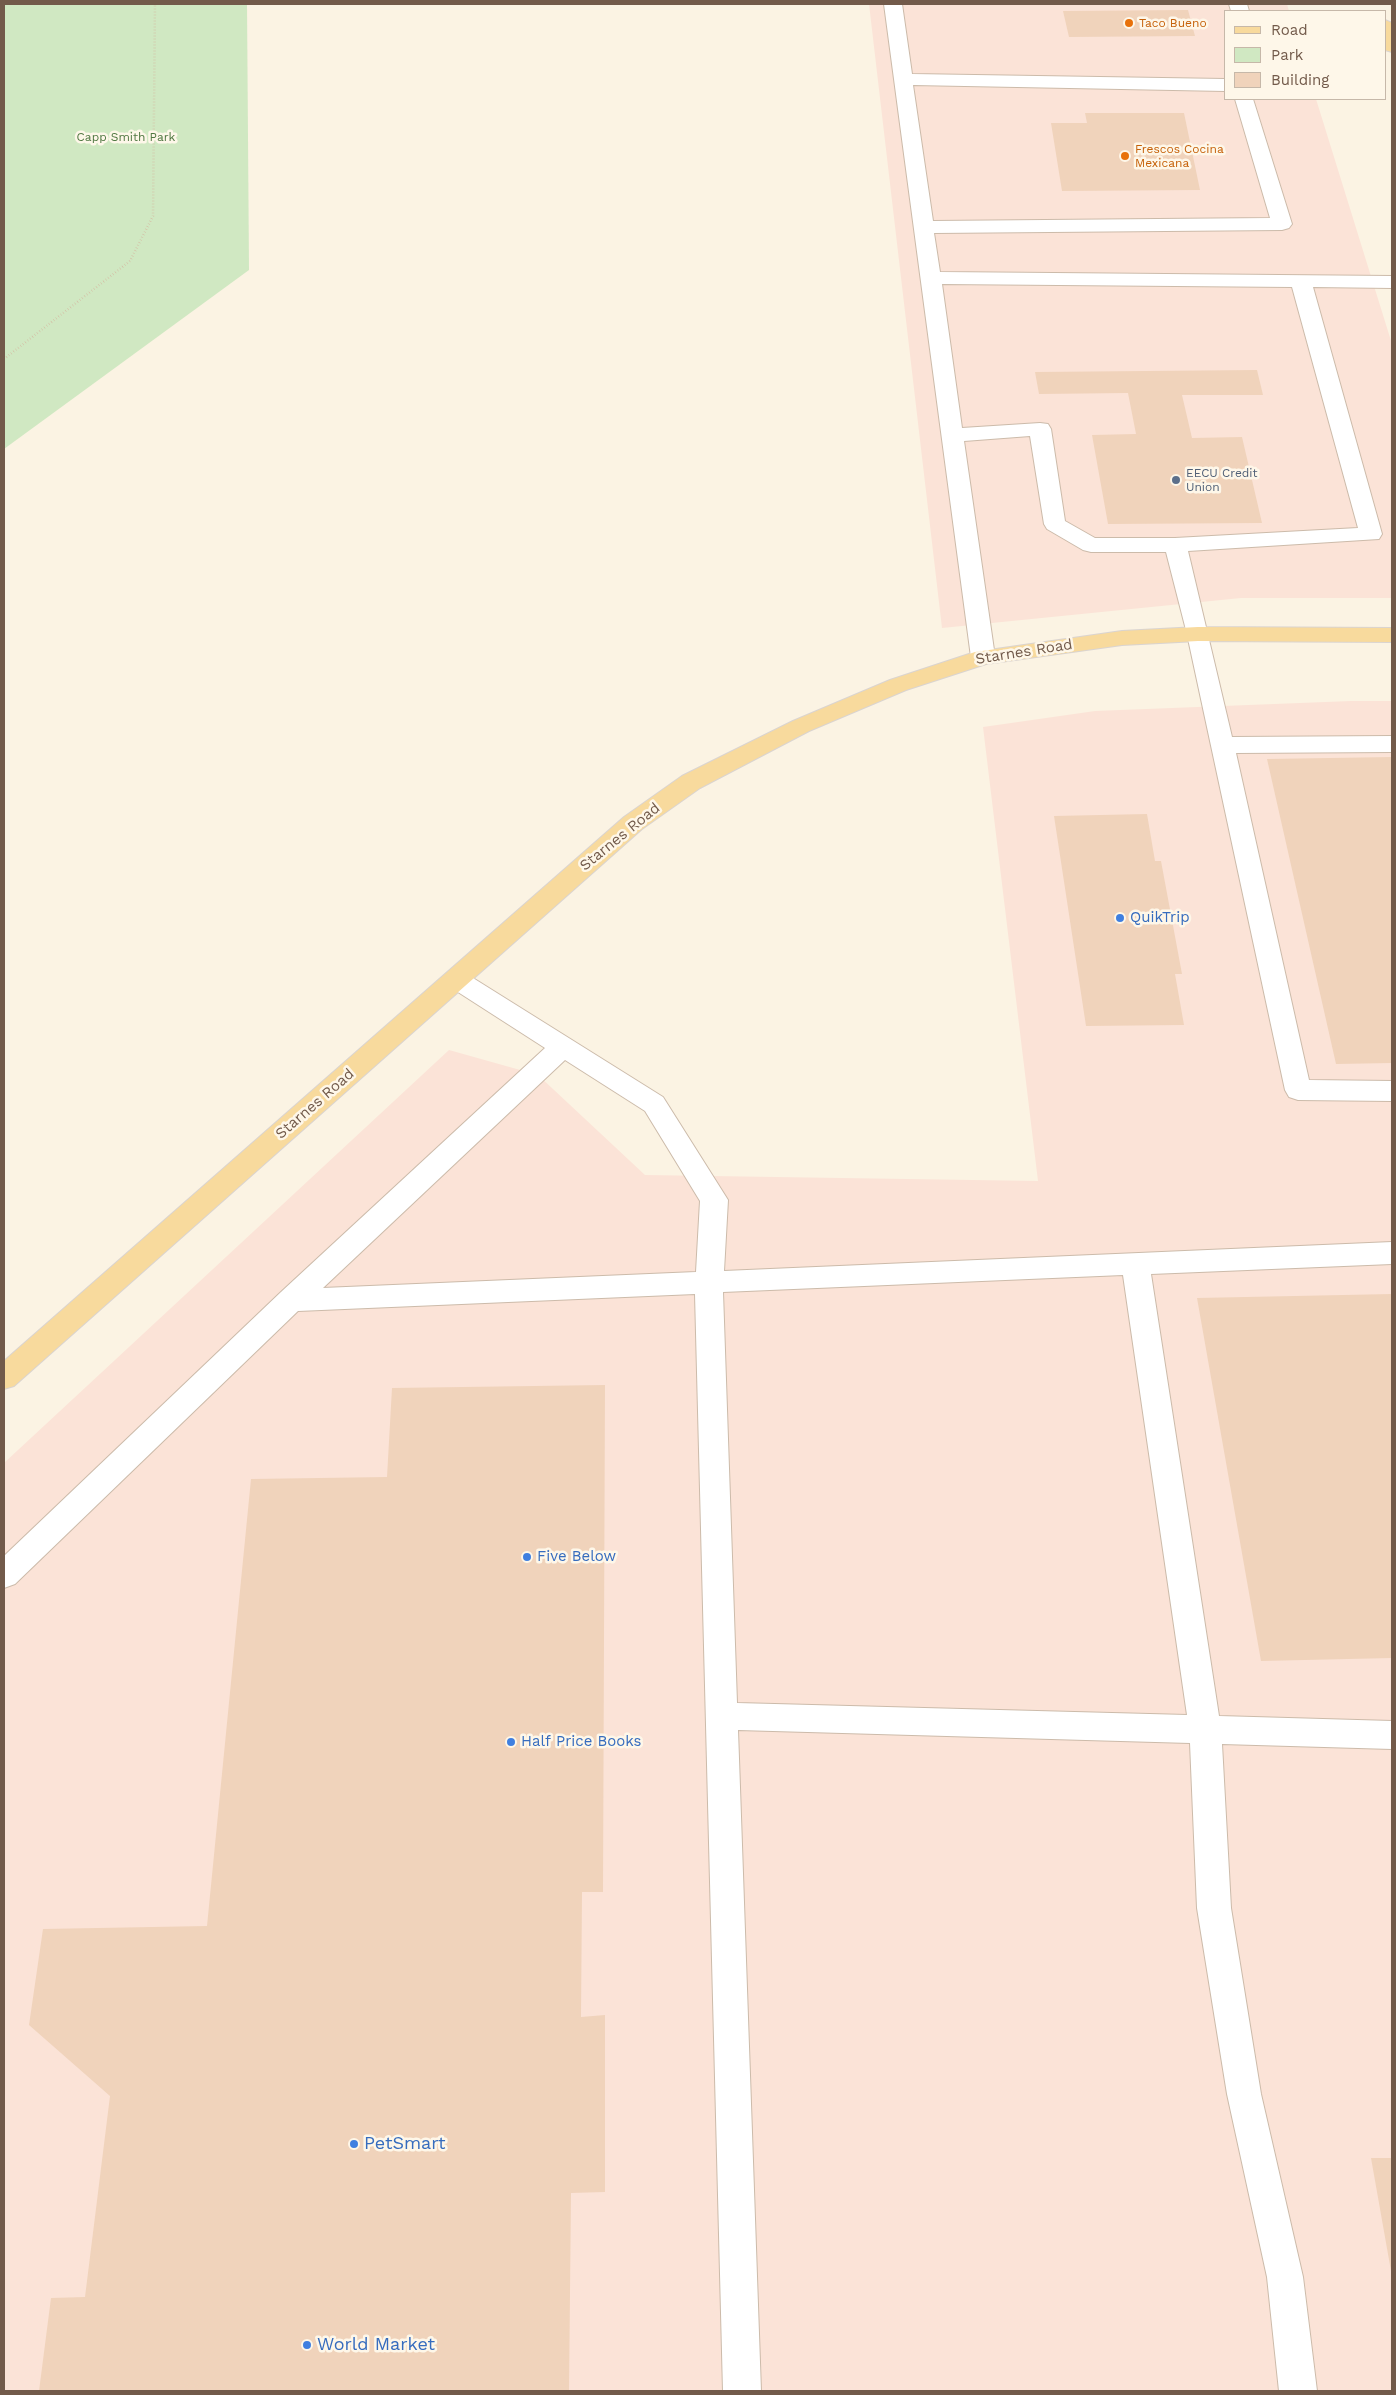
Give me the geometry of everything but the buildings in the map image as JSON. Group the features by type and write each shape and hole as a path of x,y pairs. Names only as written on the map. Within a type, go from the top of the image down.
{"main road":[{"path":"1386,28 1392,47"},
{"name":"Starnes Road","path":"4,1378 633,822 691,782 801,726 898,685 983,657 1122,638 1198,634 1392,635"}],"lane":[{"path":"893,4 983,657"},
{"path":"903,79 1224,85"},
{"path":"924,227 1282,224 1244,100"},
{"path":"930,278 1392,282"},
{"path":"952,435 1040,429 1055,524 1091,545 1175,545 1371,534 1301,282"},
{"path":"1175,545 1198,634 1298,1090 1392,1091"},
{"path":"1222,745 1392,744"},
{"path":"456,979 654,1104 714,1200 708,1282 742,2391"},
{"path":"4,1575 291,1300 563,1047"},
{"path":"291,1300 1392,1253"},
{"path":"1135,1264 1205,1730 1214,1908 1244,2094 1285,2277 1298,2391"},
{"path":"722,1716 1392,1735"}],"path":[{"path":"4,358 130,261 154,216 155,4"}],"shaded area":[{"path":"869,4 1287,4 1289,10 1224,10 1224,100 1316,100 1392,344 1392,598 1241,598 942,628"},
{"path":"1392,701 1392,2391 4,2391 4,1463 449,1050 538,1075 645,1175 1038,1181 983,727 1095,711"}],"green space":[{"name":"Capp Smith Park","path":"4,4 247,4 249,270 4,449"}],"place":[{"name":"Taco Bueno","path":"1129,23"},
{"name":"Frescos Cocina Mexicana","path":"1125,156"},
{"name":"EECU Credit Union","path":"1176,480"},
{"name":"QuikTrip","path":"1120,918"},
{"name":"Five Below","path":"527,1557"},
{"name":"Half Price Books","path":"511,1742"},
{"name":"PetSmart","path":"354,2144"},
{"name":"World Market","path":"307,2345"}]}
